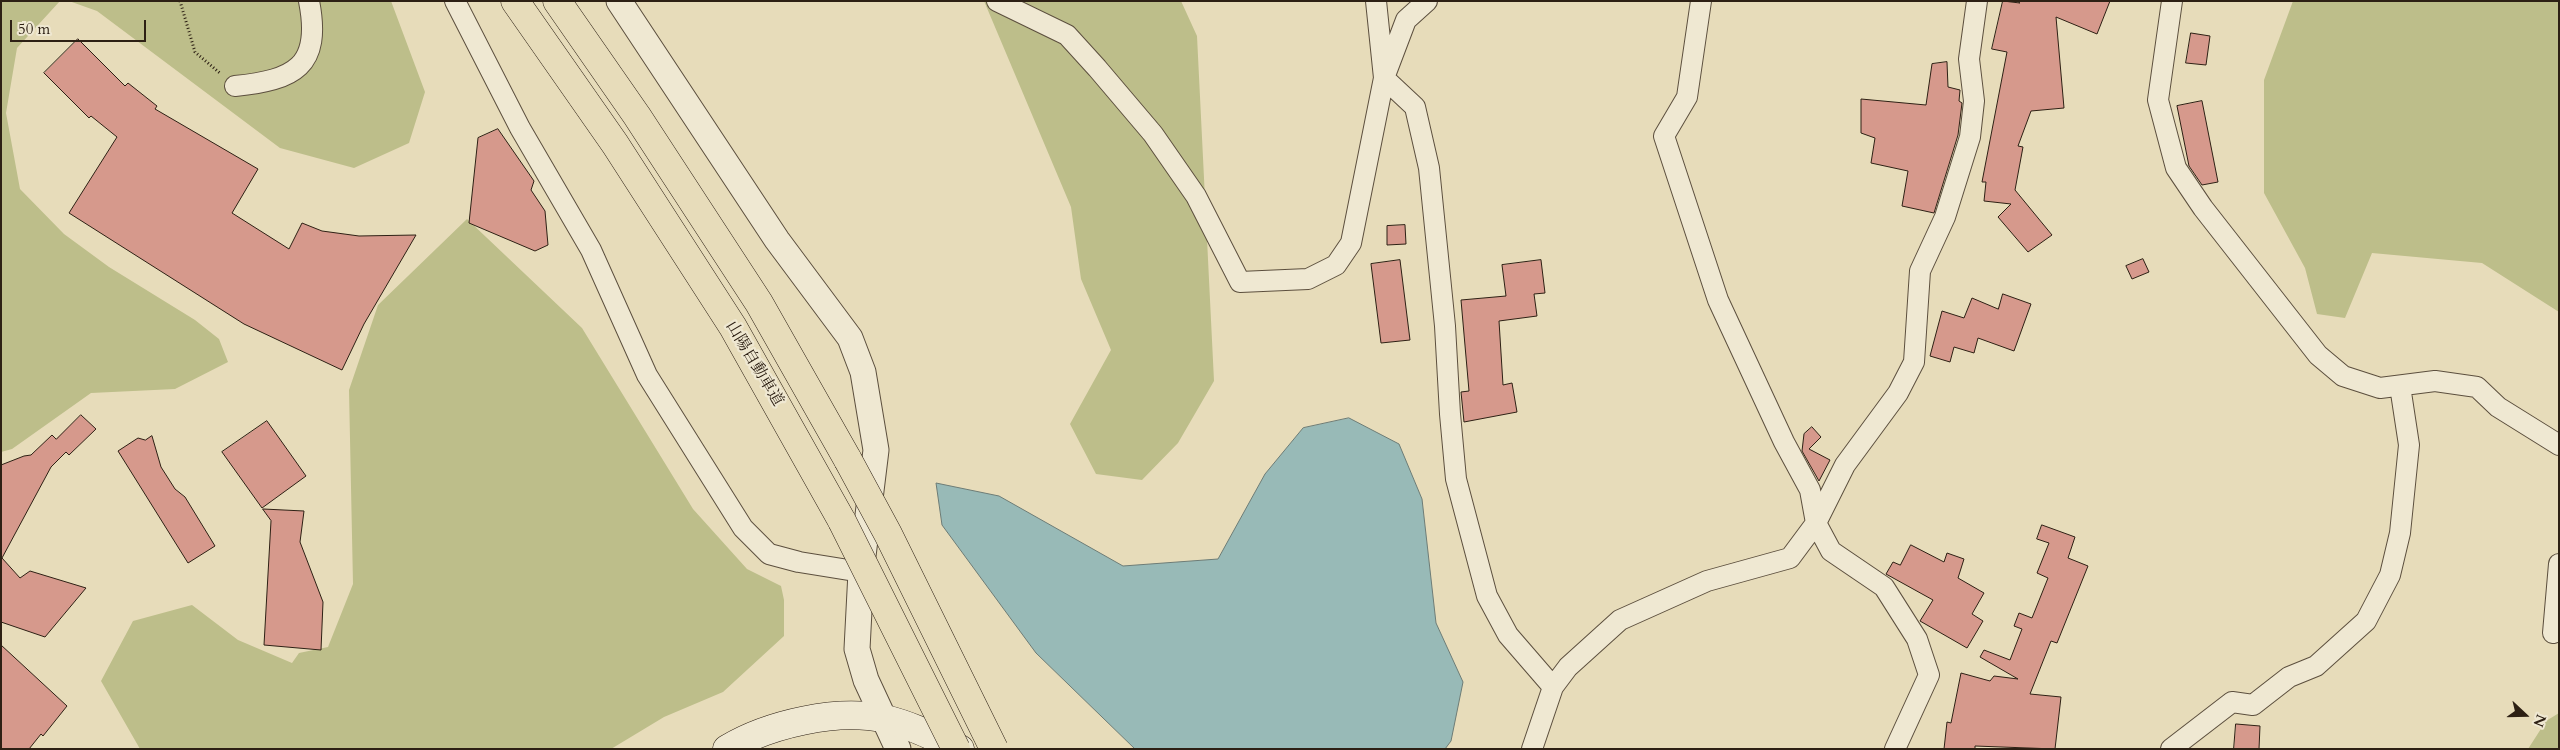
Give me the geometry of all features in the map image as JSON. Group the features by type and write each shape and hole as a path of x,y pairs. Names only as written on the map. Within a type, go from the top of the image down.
{"highway":[{"name":"山陽自動車道","path":"515,1 615,144 733,327 842,521 958,749"},
{"name":"山陽自動車道","path":"557,1 637,116 759,303 888,534 994,749"}],"main road":[{"path":"727,749 745,738 778,728 846,714 886,719 958,749"}],"street":[{"path":"235,86 261,83 292,73 303,63 312,34 309,1"},
{"path":"455,1 520,128 591,250 647,375 743,528 769,554 799,562 861,572"},
{"path":"619,1 777,240 850,338 863,372 876,450 861,572 857,649 866,680 886,719 898,749"},
{"path":"997,1 1067,35 1097,68 1153,134 1196,196 1240,282 1308,279 1336,264 1352,243 1384,78 1406,20 1427,1"},
{"path":"1376,1 1384,78 1415,107 1429,168 1445,326 1456,479 1487,596 1508,635 1553,687"},
{"path":"1701,1 1687,98 1664,136 1718,300 1784,442 1810,490 1816,523 1831,551 1884,587 1917,639 1929,675 1896,749"},
{"path":"1532,749 1553,687 1568,667 1620,620 1707,581 1790,558 1816,523 1845,465 1898,393 1914,362 1920,270 1945,217 1970,137 1974,101 1969,59 1977,1"},
{"path":"2172,1 2158,100 2176,168 2203,208 2318,355 2343,376 2380,388 2435,382 2477,387 2498,407 2559,445"},
{"path":"2172,749 2232,702 2253,704 2289,677 2316,666 2366,621 2390,575 2400,533 2409,444 2400,386"},
{"path":"2559,564 2553,633 2559,631"},
{"path":"761,749 778,728"}],"path":[{"path":"180,1 195,52 235,86"}],"green space":[{"path":"1,1 60,1 17,48 6,113 20,189 64,234 109,267 195,320 219,339 228,362 175,389 91,393 12,449 1,452"},
{"path":"69,1 391,1 425,92 409,143 354,168 280,148 97,11"},
{"path":"984,1 1181,1 1197,36 1214,381 1178,443 1142,480 1096,474 1070,424 1111,350 1081,279 1071,207"},
{"path":"2293,1 2559,1 2559,312 2482,263 2372,253 2345,318 2317,314 2305,268 2264,193 2264,80"},
{"path":"467,219 582,328 693,509 747,569 781,586 784,600 784,636 723,692 664,717 611,749 140,749 101,681 133,621 192,605 238,640 292,663 299,653 328,647 353,584 349,390 378,305"},
{"path":"2559,713 2559,749 2528,749 2546,721"}],"water":[{"path":"1349,418 1399,444 1422,499 1436,623 1463,682 1451,741 1445,749 1135,749 1036,653 942,525 936,483 999,496 1123,566 1218,559 1265,474 1303,428"}],"building":[{"path":"2003,1 2020,3 2017,1 2110,1 2097,34 2056,17 2064,108 2031,111 2018,146 2023,147 2015,190 2052,235 2028,252 1998,217 2011,204 1984,201 1986,182 1982,182 2007,52 1992,49"},
{"path":"2191,33 2210,36 2206,65 2186,63"},
{"path":"78,39 125,86 128,83 157,106 155,109 258,169 232,213 289,249 302,223 322,231 359,236 416,235 364,324 342,370 244,324 69,213 117,137 91,116 89,118 44,73"},
{"path":"1947,62 1948,87 1960,90 1959,101 1962,103 1958,135 1934,213 1902,206 1908,171 1871,163 1875,138 1861,133 1861,99 1926,105 1932,64"},
{"path":"2202,101 2218,182 2202,185 2189,166 2177,106"},
{"path":"498,129 534,181 531,190 545,211 548,245 535,251 469,223 478,138"},
{"path":"1405,225 1406,244 1387,245 1387,226"},
{"path":"2143,259 2149,272 2132,279 2126,266"},
{"path":"1400,260 1410,340 1381,343 1371,264"},
{"path":"1541,260 1545,293 1534,294 1537,316 1499,321 1503,385 1512,383 1517,412 1464,422 1461,392 1469,391 1461,300 1506,296 1502,265"},
{"path":"2003,294 2031,304 2014,351 1978,338 1974,353 1954,347 1950,362 1930,356 1942,311 1964,318 1972,298 1998,309"},
{"path":"81,415 96,429 69,455 66,452 51,467 2,558 20,578 30,571 86,588 45,637 1,622 1,465 31,455 52,435 56,439"},
{"path":"267,421 306,476 262,508 222,452"},
{"path":"1812,427 1821,437 1809,449 1830,460 1819,481 1802,451 1804,434"},
{"path":"152,436 161,467 175,489 185,497 215,546 188,563 118,451 138,438 145,440"},
{"path":"263,509 304,511 300,542 323,602 321,650 264,645 271,521"},
{"path":"2042,525 2075,537 2068,558 2088,566 2057,643 2051,641 2030,694 2061,697 2055,749 1975,746 1975,749 1944,749 1947,722 1951,723 1961,673 1990,681 1994,676 2018,679 1980,657 1984,650 2010,660 2022,629 2014,626 2019,613 2032,618 2048,578 2037,573 2049,543 2037,539"},
{"path":"1911,545 1944,562 1947,553 1964,559 1958,578 1984,593 1972,614 1983,621 1967,648 1920,621 1933,600 1886,574 1893,562 1900,565"},
{"path":"1,645 67,706 43,736 41,734 29,749 1,749"},
{"path":"2236,724 2260,726 2259,749 2234,749"}]}
